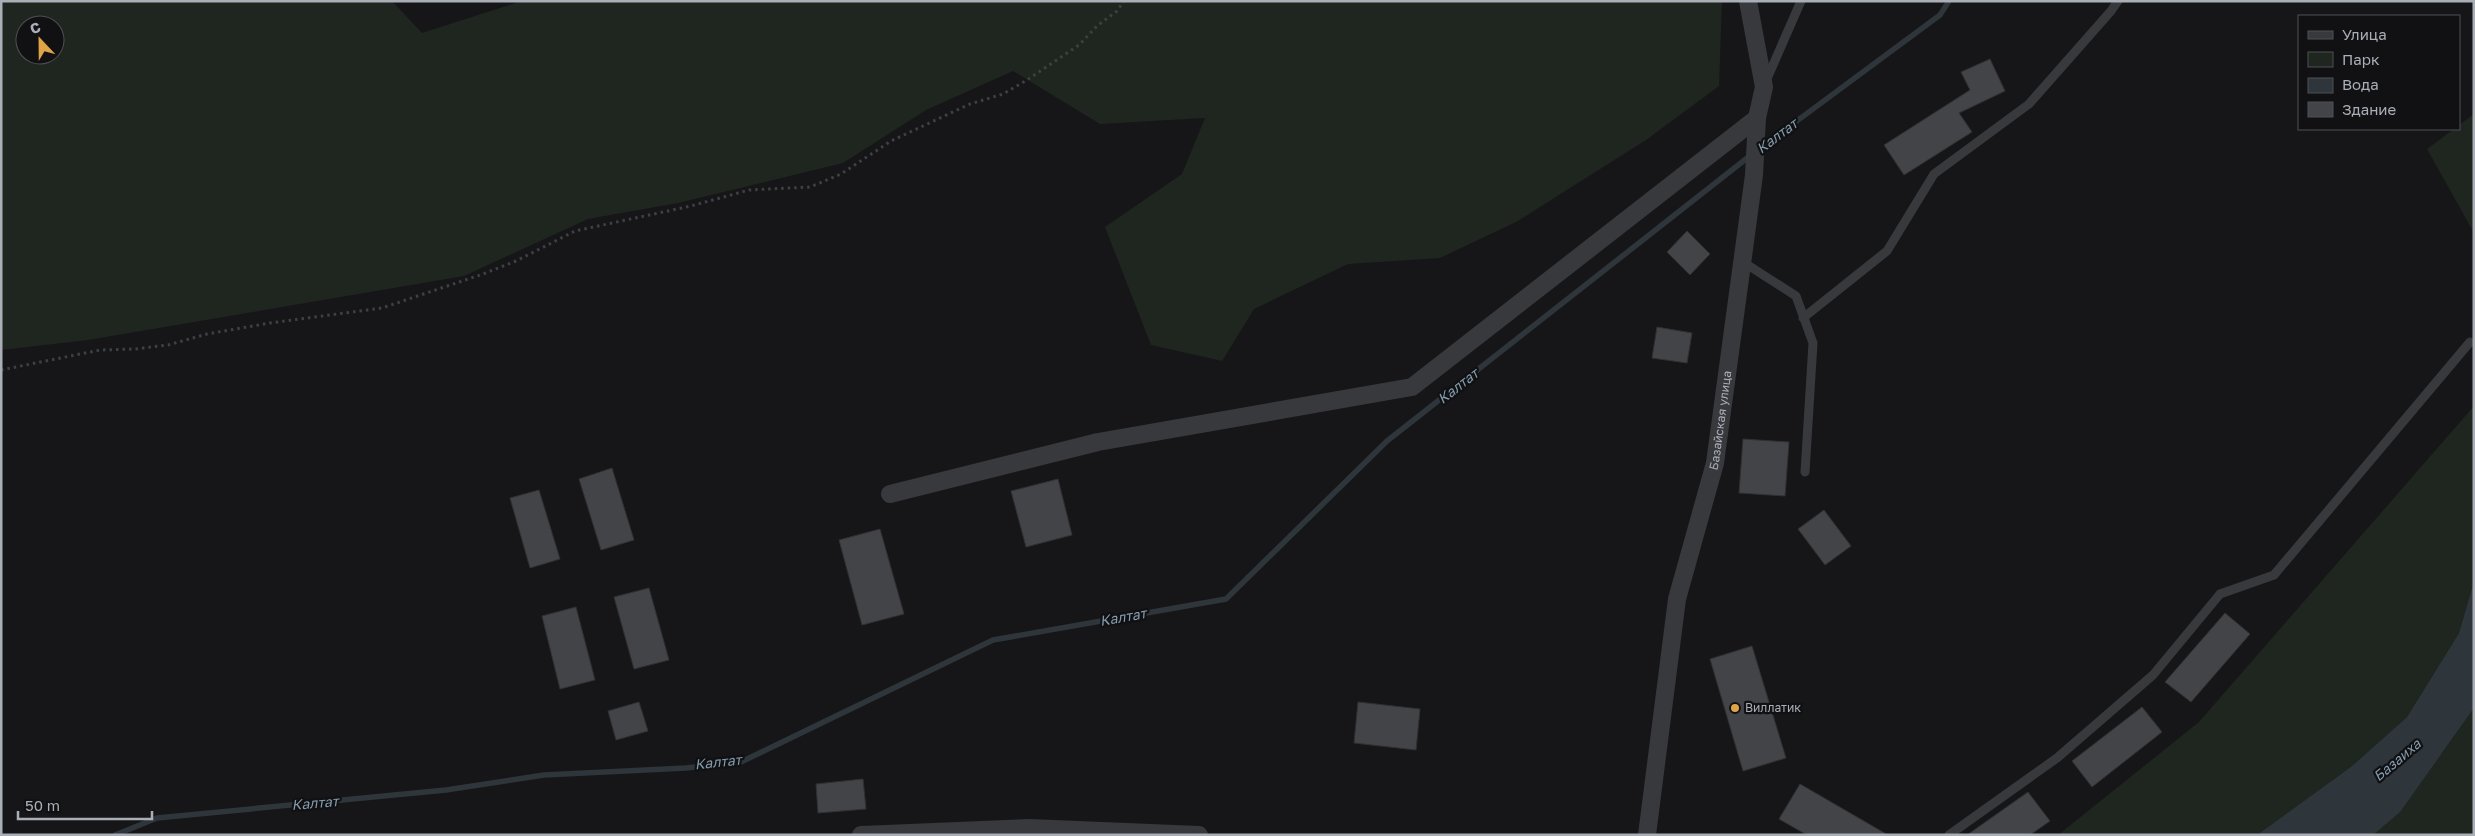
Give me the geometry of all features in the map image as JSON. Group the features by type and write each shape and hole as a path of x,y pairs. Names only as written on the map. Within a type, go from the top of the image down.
{"street":[{"name":"Базайская улица","path":"1647,835 1677,599 1716,464 1754,176 1757,123 1764,87 1748,1"},
{"path":"890,494 1098,442 1412,387 1757,123"},
{"path":"861,835 1029,828 1199,835"}],"lane":[{"path":"1764,87 1801,1"},
{"path":"1804,318 1887,251 1934,174 2029,104 2118,1"},
{"path":"1742,262 1796,296 1812,343 1805,472"},
{"path":"1949,835 2057,758 2153,675 2220,594 2274,575 2470,342"}],"path":[{"path":"1,370 100,350 135,350 168,345 207,334 250,326 382,308 483,274 523,258 575,231 691,206 749,190 810,187 841,174 891,141 970,104 1003,94 1027,80 1079,45 1097,26 1117,11 1124,1"}],"green space":[{"path":"1,1 392,1 422,33 522,1 1722,1 1719,86 1646,140 1516,222 1440,258 1348,264 1254,309 1222,361 1151,345 1105,227 1182,174 1205,118 1100,124 1013,71 926,110 843,163 678,203 588,219 464,276 88,340 1,350"},
{"path":"2474,114 2474,233 2427,149 2453,130 2460,130 2460,124"},
{"path":"2474,406 2474,581 2459,633 2407,717 2352,766 2257,835 2058,835 2199,722"},
{"path":"2474,708 2474,835 2373,835 2443,752"}],"water":[{"name":"Базаиха","path":"2474,581 2474,708 2400,812 2373,835 2257,835 2352,766 2407,717 2459,633"}],"building":[{"path":"1990,59 2005,91 1959,113 1972,132 1904,175 1884,145 1970,90 1961,72"},
{"path":"1687,231 1710,254 1690,275 1667,252"},
{"path":"1657,327 1692,333 1687,363 1652,358"},
{"path":"1743,439 1789,442 1785,496 1739,493"},
{"path":"612,468 634,540 601,550 579,479"},
{"path":"1058,479 1072,535 1026,547 1011,491"},
{"path":"539,490 560,559 530,568 510,498"},
{"path":"1824,510 1851,546 1825,565 1798,529"},
{"path":"880,529 904,614 862,625 839,540"},
{"path":"649,588 669,660 634,669 614,597"},
{"path":"576,607 595,680 560,689 542,616"},
{"path":"2225,613 2250,634 2191,702 2165,682"},
{"path":"1752,646 1786,758 1743,771 1710,659"},
{"path":"639,702 648,731 616,740 608,711"},
{"path":"1358,702 1420,709 1416,750 1354,743"},
{"path":"2142,707 2162,732 2092,787 2072,761"},
{"path":"863,779 866,809 818,813 816,784"},
{"path":"1800,784 1888,835 1807,835 1779,819"},
{"path":"2028,792 2050,821 2030,835 1967,835"}],"waterway":[{"name":"Калтат","path":"1759,149 1940,15 1949,1"},
{"name":"Калтат","path":"115,835 157,818 446,790 544,775 686,768 741,762 993,640 1226,599 1387,441 1751,155"}],"place":[{"name":"Виллатик","path":"1735,708"}]}
